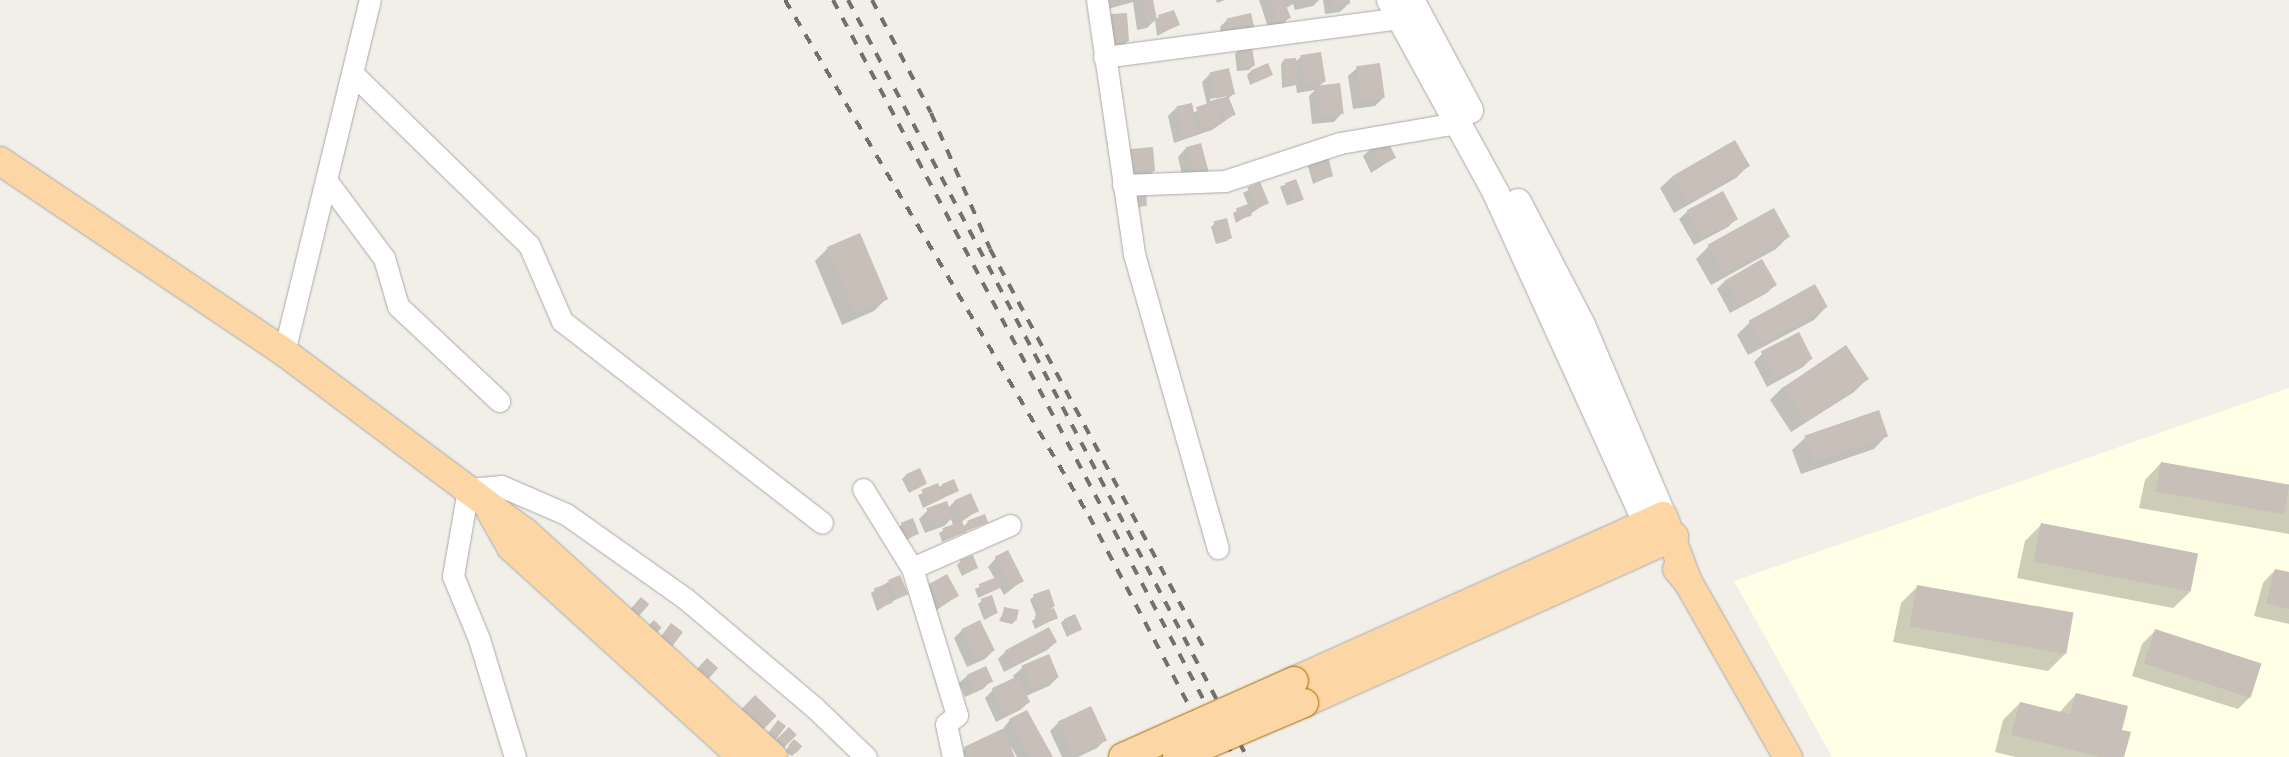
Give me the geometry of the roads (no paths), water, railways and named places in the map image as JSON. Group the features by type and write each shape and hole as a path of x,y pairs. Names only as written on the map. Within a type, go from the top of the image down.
{"main road":[{"path":"0,161 284,352 468,489 488,507 525,532 773,757"},
{"path":"488,507 511,547 742,757"},
{"path":"1123,757 1299,692 1660,531 1788,757"},
{"path":"1177,757 1299,692"}],"street":[{"path":"284,352 370,0"},
{"path":"1097,0 1136,266 1218,548"},
{"path":"1104,57 1400,6"},
{"path":"1400,6 1457,122 1496,193 1660,531"},
{"path":"1400,6 1582,326 1660,531"},
{"path":"352,73 529,245 562,320 822,523"},
{"path":"1123,185 1225,181 1340,143 1457,122"},
{"path":"326,180 384,258 398,306 499,401"},
{"path":"515,757 479,639 453,576 468,489 501,486 566,514 686,599 814,707 866,757"},
{"path":"863,489 912,568 957,715 946,724 953,757"},
{"path":"912,568 1010,525"}],"railway":[{"path":"785,0 1089,516 1216,757"},
{"path":"833,0 1234,757"},
{"path":"848,0 1247,757"},
{"path":"872,0 931,113 990,249 1205,650"}]}
